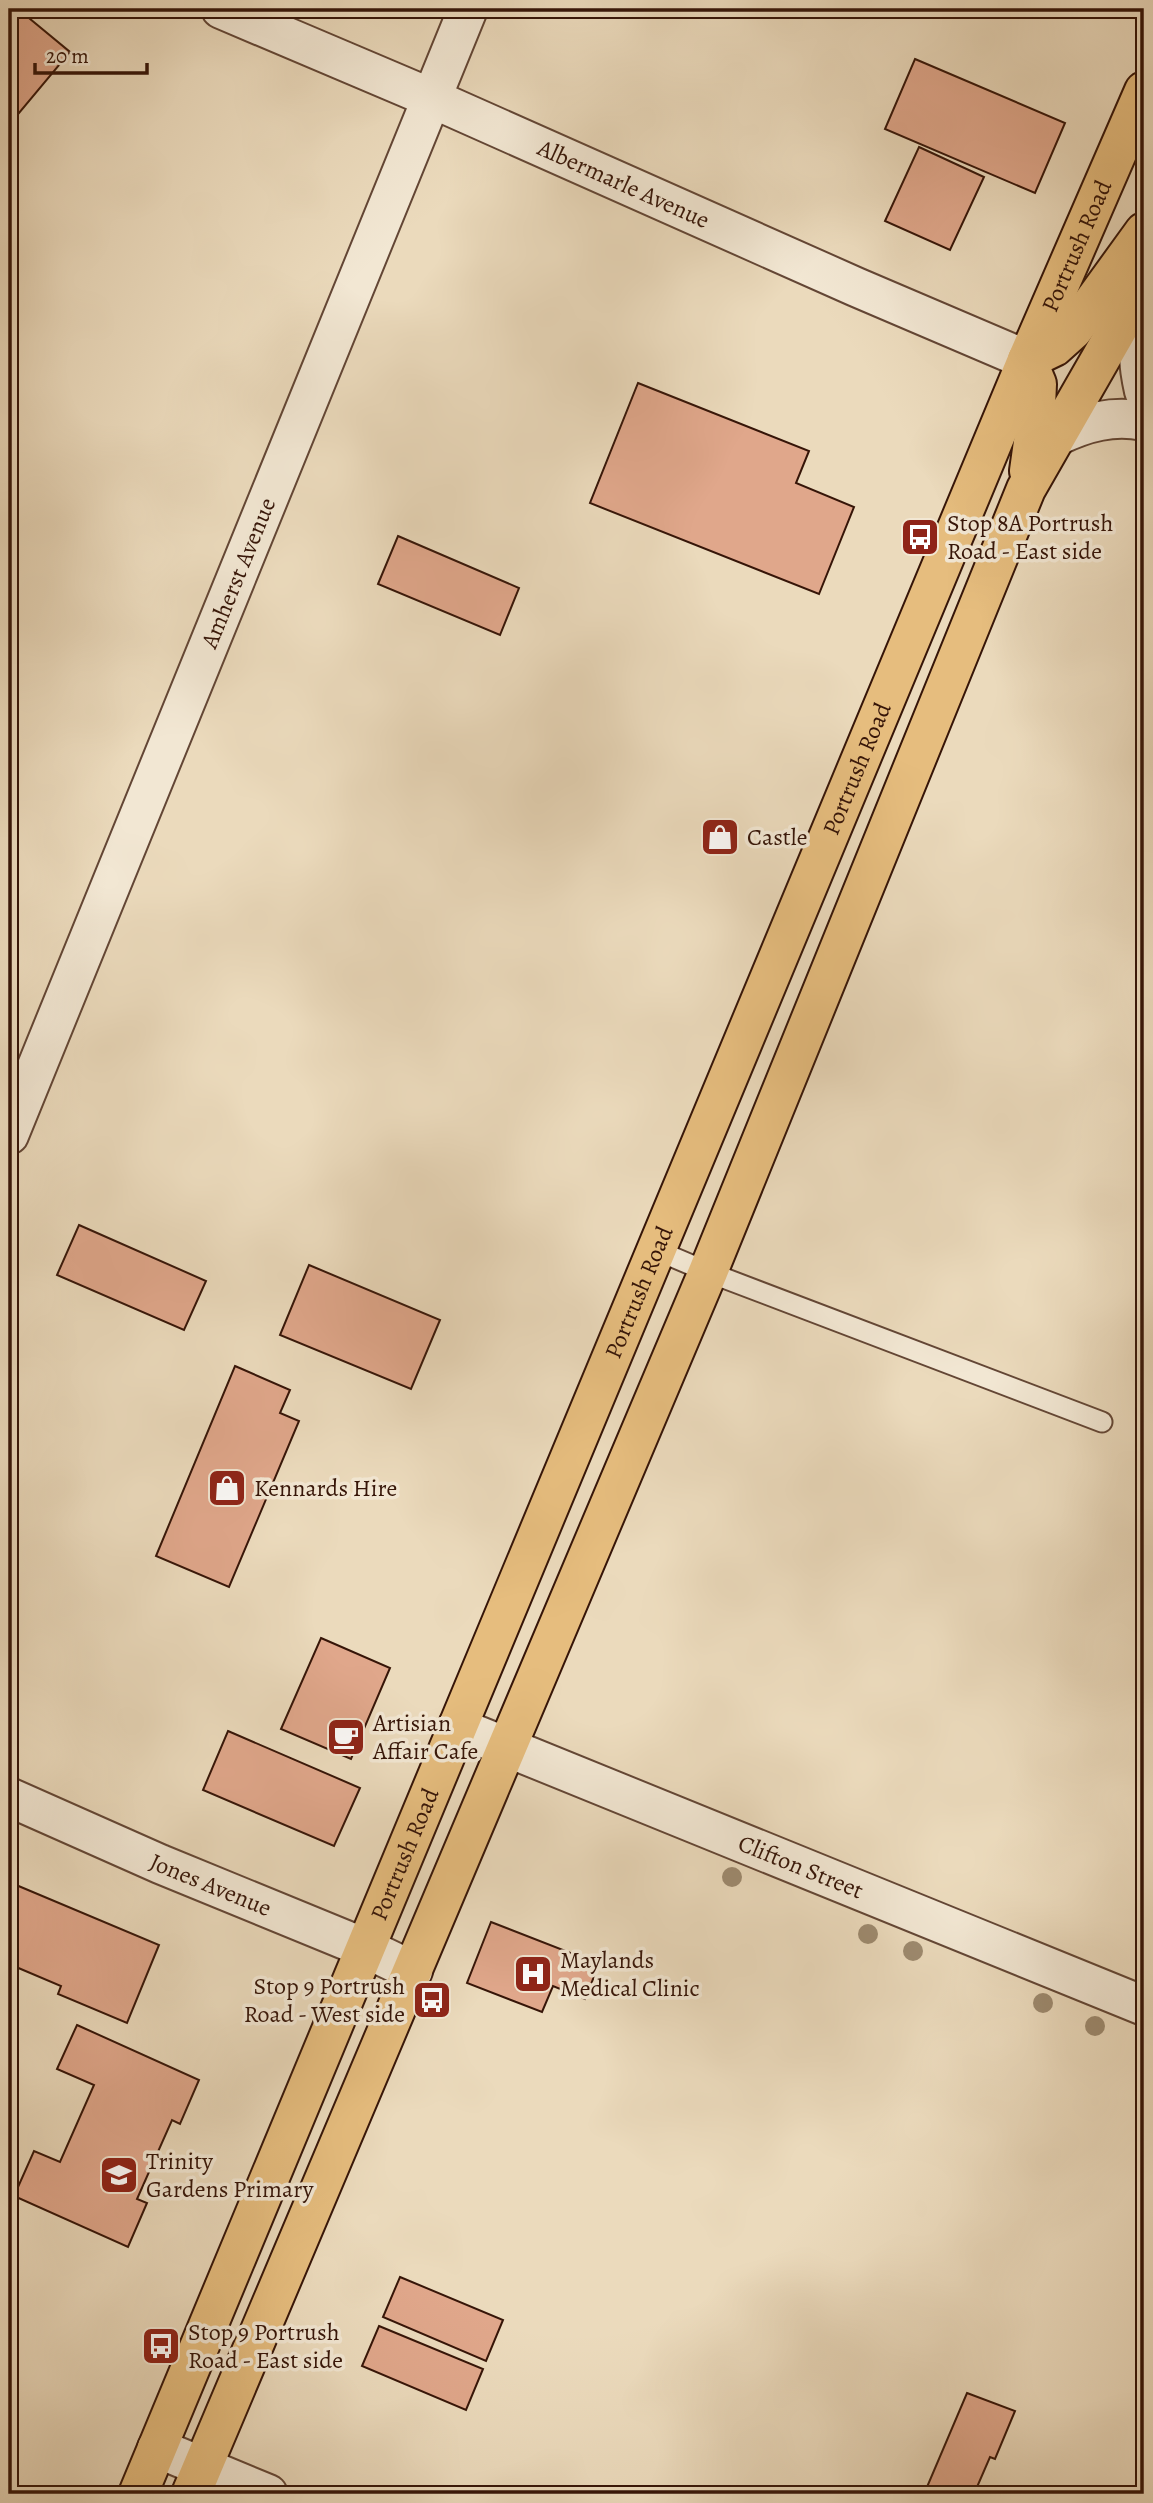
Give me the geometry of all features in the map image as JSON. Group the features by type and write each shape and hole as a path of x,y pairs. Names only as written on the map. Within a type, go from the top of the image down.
{"highway":[{"name":"Portrush Road","path":"138,2494 1027,360 1144,91"},
{"path":"1026,489 1035,428 1037,384 1027,360 1054,347 1073,330 1144,232"},
{"name":"Portrush Road","path":"197,2480 708,1272 1026,489 1144,283"}],"street":[{"name":"Albermarle Avenue","path":"221,9 431,97 843,282 1027,360"},
{"name":"Amherst Avenue","path":"9,1135 468,9"},
{"path":"1144,322 1138,343 1138,362 1144,391"},
{"path":"1057,436 1079,425 1102,419 1124,417 1144,421"},
{"name":"Clifton Street","path":"457,1727 1144,2006"},
{"name":"Jones Avenue","path":"9,1797 160,1864 365,1948 413,1971"},
{"path":"157,2448 197,2480 268,2494"}],"lane":[{"path":"656,1250 1102,1422"}],"building":[{"path":"9,9 18,9 70,52 9,125"},
{"path":"915,59 1065,123 1035,193 885,129"},
{"path":"919,147 984,177 950,250 885,221"},
{"path":"638,383 809,451 796,483 854,507 819,594 590,503"},
{"path":"398,536 519,588 500,635 378,584"},
{"path":"79,1225 206,1281 184,1330 57,1275"},
{"path":"309,1265 440,1320 411,1389 280,1335"},
{"name":"Kennards Hire","path":"235,1366 290,1390 280,1413 299,1421 229,1587 156,1556"},
{"path":"321,1638 390,1668 351,1759 281,1729"},
{"path":"228,1731 360,1788 334,1846 203,1790"},
{"path":"9,1882 159,1945 127,2023 58,1994 61,1986 9,1964"},
{"name":"Maylands Medical Clinic","path":"491,1922 599,1964 585,1999 553,1986 542,2012 467,1983"},
{"path":"77,2025 199,2080 180,2124 172,2120 137,2199 147,2203 128,2247 14,2196 34,2151 60,2162 94,2085 57,2069"},
{"path":"400,2277 503,2320 486,2361 383,2317"},
{"path":"379,2326 483,2369 466,2410 362,2366"},
{"path":"967,2393 1015,2411 995,2459 990,2457 974,2494 924,2494"}],"place":[{"name":"Stop 8A Portrush Road - East side","path":"920,537"},
{"name":"Castle","path":"720,837"},
{"name":"Kennards Hire","path":"227,1488"},
{"name":"Artisian Affair Cafe","path":"346,1737"},
{"name":"Maylands Medical Clinic","path":"533,1974"},
{"name":"Stop 9 Portrush Road - West side","path":"432,2000"},
{"name":"Trinity Gardens Primary","path":"119,2175"},
{"name":"Stop 9 Portrush Road - East side","path":"161,2346"}]}
